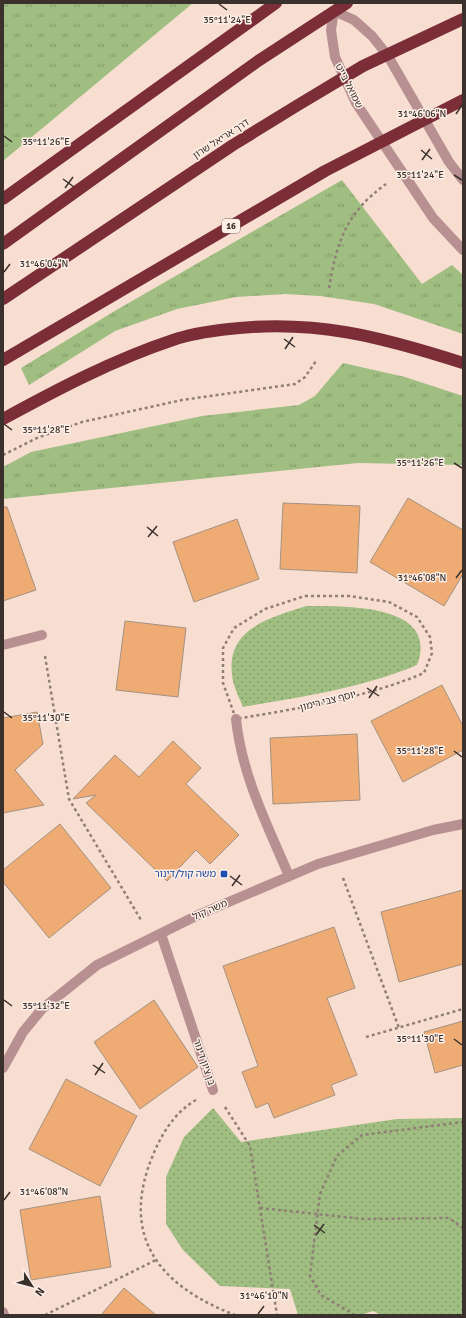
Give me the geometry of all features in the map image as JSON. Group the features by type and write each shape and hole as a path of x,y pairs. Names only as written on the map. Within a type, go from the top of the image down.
{"highway":[{"path":"3,199 276,3"},
{"path":"3,243 258,61 347,3"},
{"name":"דרך אריאל שרון","path":"3,299 233,145 291,109 363,66 463,19"},
{"name":"16","path":"3,360 324,171 463,100"},
{"path":"3,419 75,380 118,360 174,339 213,331 250,327 296,326 338,330 387,340 463,363"}],"street":[{"path":"334,11 354,20 372,36 388,56 449,162 463,180"},
{"name":"שמואל בייט","path":"334,11 331,30 335,57 356,103 433,218 463,250"},
{"path":"3,644 42,634"},
{"path":"236,719 239,744 246,775 289,876"},
{"name":"משה קול","path":"3,1068 23,1032 42,1009 97,965 198,915 335,858 433,830 463,824"},
{"name":"בן ציון דינור","path":"156,936 213,1090"}],"path":[{"path":"330,288 339,241 349,224 369,197 392,180"},
{"path":"3,455 37,438 82,422 182,400 295,384 305,377 316,361"},
{"name":"יוסף צבי רימון","path":"305,596 350,596 389,602 417,617 430,637 432,653 424,672 403,682 314,706 236,719 223,683 223,648 234,628 265,609 305,596"},
{"path":"42,634 69,799 156,936"},
{"path":"335,858 399,1028"},
{"path":"366,1037 463,1009"},
{"path":"213,1090 250,1146 277,1315"},
{"name":"בן ציון דינור","path":"213,1090 191,1103 175,1118 161,1137 149,1164 142,1193 142,1227 151,1252 166,1274 188,1291 217,1308 235,1315"},
{"path":"355,1315 321,1295 310,1276 320,1194 336,1156 362,1136 463,1122"},
{"path":"260,1208 363,1219 449,1218 463,1228"},
{"path":"45,1315 156,1260"}],"green space":[{"path":"3,3 193,3 3,161"},
{"path":"342,180 422,284 452,265 463,275 463,334 374,304 320,296 285,294 236,297 177,309 115,331 29,385 21,368 113,312"},
{"path":"343,363 405,377 463,396 463,465 358,463 3,499 3,467 31,452 202,416 299,405 315,396"},
{"path":"306,606 342,606 363,608 384,612 402,619 415,630 421,645 417,665 353,686 243,707 233,681 232,663 235,649 241,638 251,629 263,622"},
{"path":"213,1108 241,1142 397,1119 463,1118 463,1315 381,1315 373,1311 361,1315 298,1315 290,1289 220,1286 183,1250 166,1224 166,1177 184,1137"}],"building":[{"path":"408,498 463,530 463,574 444,606 370,562"},
{"path":"283,503 360,506 357,573 280,569"},
{"path":"3,507 7,507 36,590 3,601"},
{"path":"237,519 259,579 194,602 173,542"},
{"path":"125,621 186,628 178,697 116,690"},
{"path":"442,685 463,726 463,750 403,782 371,721"},
{"path":"37,712 43,744 15,770 44,805 3,813 3,718"},
{"path":"357,734 360,800 273,804 270,738"},
{"path":"173,741 201,768 186,784 239,835 210,864 196,850 167,881 86,803 96,795 73,799 115,755 139,777"},
{"path":"60,824 111,888 49,938 3,882 3,870"},
{"path":"463,890 463,964 399,982 381,912"},
{"path":"334,927 355,988 327,998 357,1075 331,1085 335,1095 274,1118 268,1103 256,1108 242,1072 258,1066 223,966"},
{"path":"154,1000 198,1067 140,1109 94,1042"},
{"path":"463,1021 463,1065 435,1073 424,1032"},
{"path":"66,1079 137,1116 100,1186 29,1149"},
{"path":"100,1196 111,1267 31,1280 20,1210"},
{"path":"124,1288 156,1315 101,1315"}],"place":[{"name":"משה קול/דינור","path":"224,874"}]}
